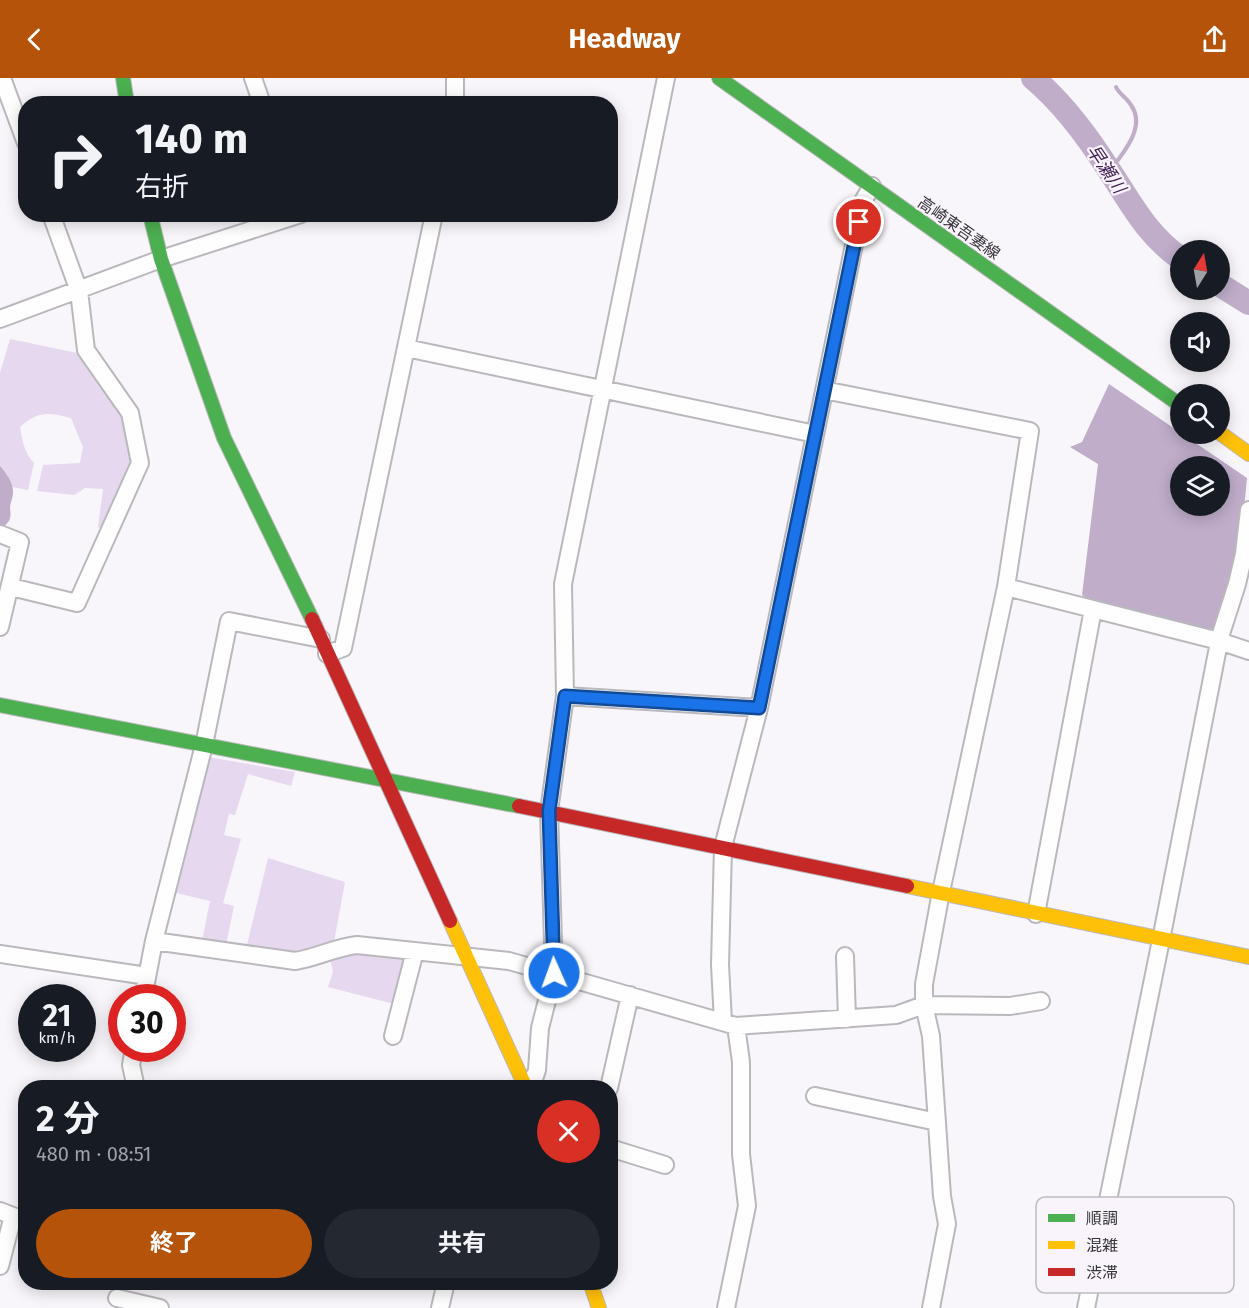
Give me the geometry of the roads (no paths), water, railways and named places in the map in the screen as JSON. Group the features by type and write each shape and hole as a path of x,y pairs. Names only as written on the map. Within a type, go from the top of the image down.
{"street":[{"path":"2,78 18,121"},
{"path":"123,78 126,96"},
{"path":"253,78 259,96"},
{"path":"455,78 455,96"},
{"path":"531,1080 537,1070 540,1029 554,973 549,811 565,696 564,584 666,78"},
{"name":"高崎東吾妻線","path":"719,78 1170,398"},
{"path":"726,1308 747,1206 741,1154 741,1062 730,1024 720,965 723,847 759,708 863,201 872,186"},
{"path":"11,587 77,603 141,463 130,413 86,350 79,291 54,222"},
{"path":"152,222 161,259 224,438 324,646 522,1080"},
{"path":"0,319 161,259 276,222"},
{"path":"146,984 154,941 204,745 230,621 324,646 343,648 432,222"},
{"path":"406,348 815,434"},
{"path":"824,390 1030,431 1006,587 941,892 924,984 924,1005 931,1036 942,1196 947,1224 931,1308"},
{"path":"1230,440 1249,454"},
{"path":"1109,1197 1219,641 1244,554 1249,510"},
{"path":"0,534 20,542 0,627"},
{"path":"1006,587 1219,641 1249,651"},
{"path":"1036,914 1093,609"},
{"path":"565,696 759,708"},
{"path":"0,705 549,811 1249,957"},
{"path":"154,941 295,961 309,959 344,946 357,945 509,961 730,1024 896,1016 924,1005 1010,1006 1041,1001"},
{"path":"393,1036 415,951"},
{"path":"0,954 147,976"},
{"path":"845,956 848,1019"},
{"path":"611,1080 630,995"},
{"path":"132,1062 134,1080"},
{"path":"815,1096 937,1122"},
{"path":"618,1150 665,1165"},
{"path":"0,1266 13,1216"},
{"path":"440,1308 444,1290"},
{"path":"593,1290 599,1308"},
{"path":"1086,1308 1089,1293"},
{"path":"118,1296 160,1308"}],"waterway":[{"name":"早瀬川","path":"1033,78 1065,109 1084,133 1148,228 1170,250"},
{"path":"1116,87 1131,105 1136,119 1131,140 1118,160"},
{"name":"早瀬川","path":"1230,291 1249,303"}]}
